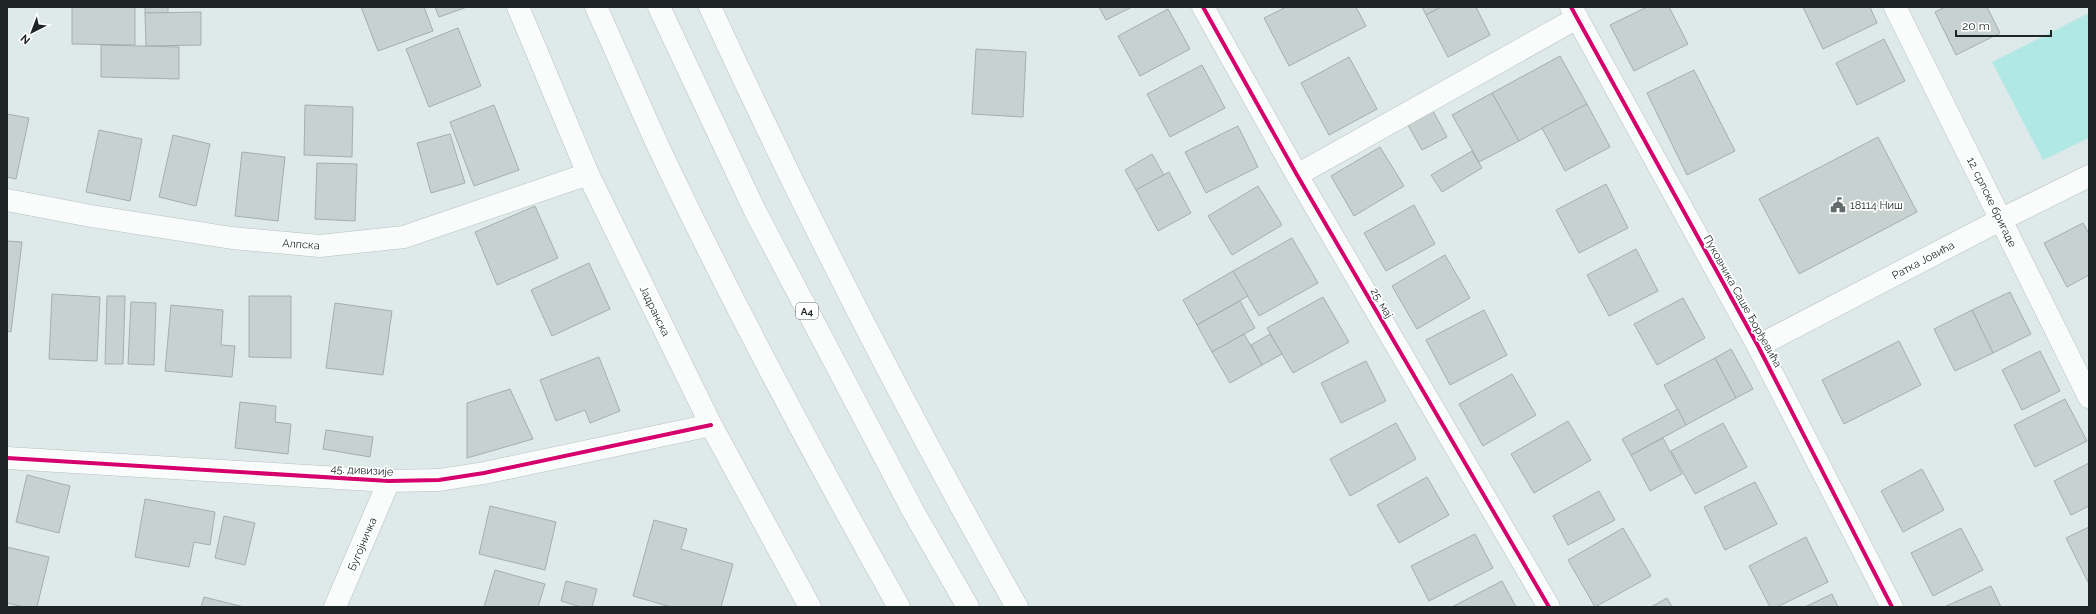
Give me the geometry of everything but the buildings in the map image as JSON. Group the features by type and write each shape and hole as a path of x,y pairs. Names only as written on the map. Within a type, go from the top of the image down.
{"main road":[{"name":"Јадранска","path":"518,7 588,174 711,425 810,607"},
{"path":"596,7 658,145 720,272 839,500 899,607"},
{"name":"A4","path":"659,7 755,211 902,490 968,607"},
{"path":"710,7 775,147 869,334 948,485 1016,607"},
{"name":"25. мај","path":"1203,7 1297,175 1549,607"},
{"name":"12. српске бригаде","path":"1895,7 2089,397"},
{"path":"1297,175 1574,13"},
{"name":"Пуковника Саше Ђорђевића","path":"1574,13 1758,346 1892,607"},
{"name":"Алпска","path":"7,200 91,216 232,238 320,246 404,237 588,174"},
{"name":"Ратка Јовића","path":"1758,346 2000,220 2089,176"},
{"name":"45. дивизије","path":"7,458 389,482 439,480 484,473 711,425"},
{"name":"Бугојничка","path":"335,607 389,482"}],"shaded area":[{"path":"2089,13 2089,138 2043,160 1992,62"}],"cycle path":[{"path":"1203,7 1297,175 1549,607"},
{"path":"1571,7 1758,346 1892,607"},
{"path":"7,458 389,481 439,480 484,473 711,425"}],"place":[{"name":"18114 Ниш","path":"1838,205"}]}
